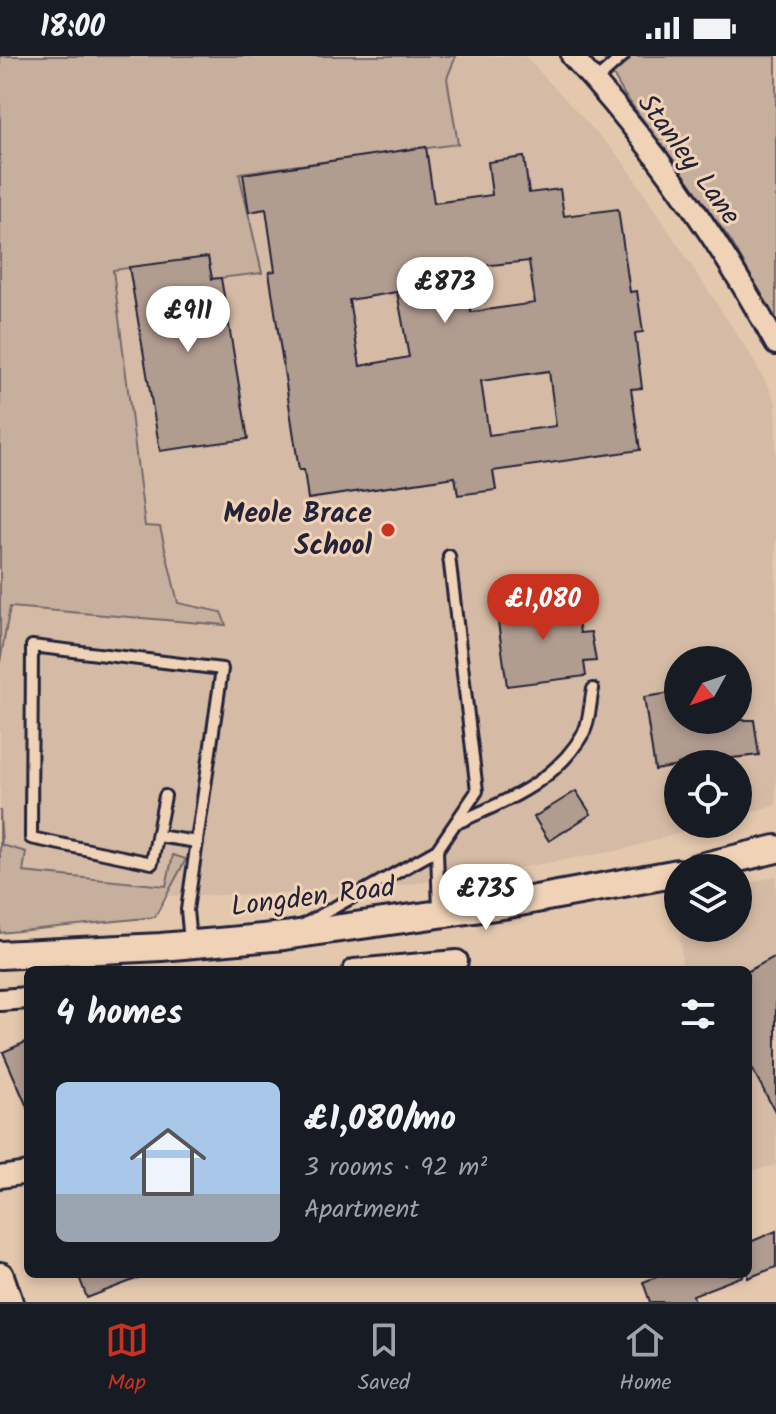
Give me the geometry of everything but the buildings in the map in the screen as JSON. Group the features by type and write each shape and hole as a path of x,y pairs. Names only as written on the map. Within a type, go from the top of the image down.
{"street":[{"name":"Stanley Lane","path":"572,56 669,176 741,280 776,344"},
{"path":"752,855 776,849"},
{"name":"Longden Road","path":"0,955 284,936 439,914 664,875"},
{"path":"400,966 457,961"},
{"path":"0,1000 24,998"},
{"path":"0,1177 24,1174"},
{"path":"0,1276 9,1302"}],"lane":[{"path":"595,81 623,56"},
{"path":"284,936 437,850 459,822 477,791 449,556"},
{"path":"165,796 152,863 31,838 32,646 222,669 187,910 190,944"},
{"path":"459,822 511,800 557,769 585,730 593,689"},
{"path":"158,836 197,842"},
{"path":"437,850 439,914"}],"shaded area":[{"name":"Meole Brace School","path":"0,56 525,56 622,160 752,357 776,401 776,805 752,812 752,750 664,750 664,838 622,850 345,893 167,896 155,917 0,933"},
{"path":"0,56 456,56 447,78 458,144 239,173 262,273 212,279 208,257 113,270 145,526 160,527 178,603 221,612 226,625 10,607 0,662"},
{"path":"602,56 776,56 776,321 731,241 624,94"},
{"path":"0,810 2,845 26,852 23,872 166,886 173,855 186,859 155,917 0,933"},
{"path":"776,876 776,1165 752,1171 752,966 682,966 681,942 752,942 752,882"}],"place":[{"name":"Meole Brace School","path":"388,530"}]}
